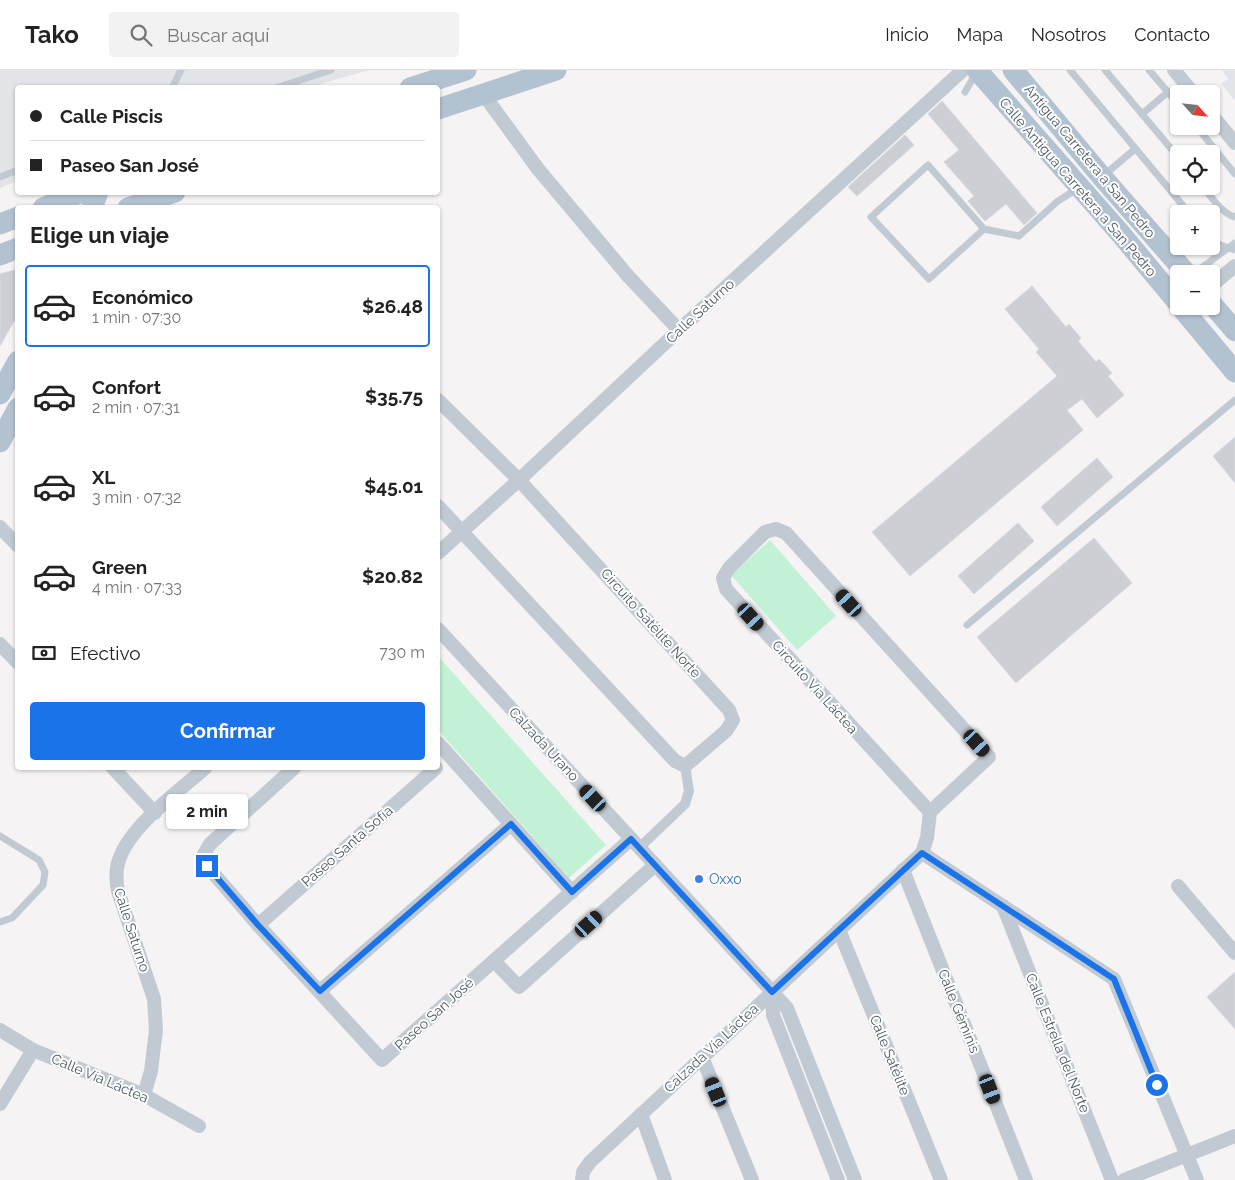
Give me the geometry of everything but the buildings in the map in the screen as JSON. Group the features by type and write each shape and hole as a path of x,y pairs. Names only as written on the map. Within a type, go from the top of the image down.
{"main road":[{"path":"419,85 466,70"},
{"path":"440,108 556,70"},
{"name":"Calle Antigua Carretera a San Pedro","path":"972,70 1120,233 1170,293"},
{"name":"Antigua Carretera a San Pedro","path":"1013,70 1102,178 1179,265"},
{"path":"50,205 75,195"},
{"path":"137,205 166,195"},
{"path":"0,224 15,218"},
{"path":"1120,233 1139,246 1170,273"},
{"path":"1220,314 1235,331"},
{"name":"Calle Antigua Carretera a San Pedro","path":"1188,315 1235,372"},
{"path":"0,394 15,367"},
{"path":"0,442 15,419"}],"street":[{"name":"Calle Saturno","path":"440,551 680,330 972,70"},
{"path":"1174,70 1186,85"},
{"path":"484,95 538,169 628,276 680,330"},
{"path":"1220,125 1235,143"},
{"path":"1220,278 1235,266"},
{"path":"440,402 519,480"},
{"name":"Circuito Satélite Norte","path":"519,480 729,710 733,720 726,731 685,766"},
{"path":"440,508 675,761 685,766 689,791 685,804 635,843"},
{"path":"0,526 15,543"},
{"name":"Circuito Vía Láctea","path":"776,529 786,533 989,757 930,812 726,589 723,578 729,568 765,532 776,529"},
{"name":"Calzada Urano","path":"440,634 787,1008 855,1180"},
{"path":"0,644 15,660"},
{"path":"440,745 572,892"},
{"name":"Paseo Santa Sofía","path":"440,764 449,756"},
{"path":"115,770 155,813"},
{"name":"Calle Saturno","path":"144,1095 151,1071 156,1030 154,999 118,891 116,877 118,862 131,835 203,770"},
{"name":"Paseo San José","path":"292,770 210,844 204,854 207,866 258,925 382,1060 604,863 635,843"},
{"name":"Paseo Santa Sofía","path":"258,925 434,770"},
{"path":"930,812 927,838 922,853 1114,979 1197,1180"},
{"path":"320,991 511,824"},
{"name":"Calzada Vía Láctea","path":"582,1176 590,1162 922,853"},
{"path":"494,961 519,988 655,865"},
{"name":"Calle Géminis","path":"903,870 1026,1180"},
{"path":"1178,886 1235,953"},
{"name":"Calle Estrella del Norte","path":"1003,906 1112,1180"},
{"name":"Calle Satélite","path":"839,930 940,1180"},
{"path":"772,992 773,1015 838,1180"},
{"name":"Calle Vía Láctea","path":"0,1030 34,1050 144,1095 199,1126"},
{"path":"0,1104 34,1050"},
{"path":"702,1057 752,1180"},
{"path":"641,1114 666,1180"},
{"path":"1124,1180 1235,1136"}],"lane":[{"path":"174,85 181,70"},
{"path":"285,85 331,70"},
{"path":"966,92 972,70"},
{"path":"1070,70 1183,205"},
{"path":"1105,70 1170,147"},
{"path":"1149,70 1170,94"},
{"path":"1142,114 1168,92"},
{"path":"1203,135 1235,174"},
{"path":"1102,178 1136,149"},
{"path":"984,229 929,279 871,217 928,165 984,229 1019,236 1058,202 1080,188"},
{"path":"0,177 15,171"},
{"path":"1210,195 1222,210 1235,217"},
{"path":"1220,243 1232,249"},
{"path":"1207,265 1232,249 1235,243"},
{"path":"967,625 1235,400"},
{"path":"0,836 39,860 45,872 43,885 12,918 0,922"}],"shaded area":[{"path":"0,70 369,70 317,85 15,85 15,182 0,188"},
{"path":"1222,70 1235,70 1235,101 1221,84 1228,79"}],"green space":[{"path":"770,540 836,616 797,650 731,575"},
{"path":"440,658 606,845 569,878 440,732"}],"place":[{"name":"Oxxo","path":"699,879"}],"route":[{"path":"207,866 258,925 320,991 511,824 572,892 631,839 772,992 922,853 1114,979 1157,1085"}]}
